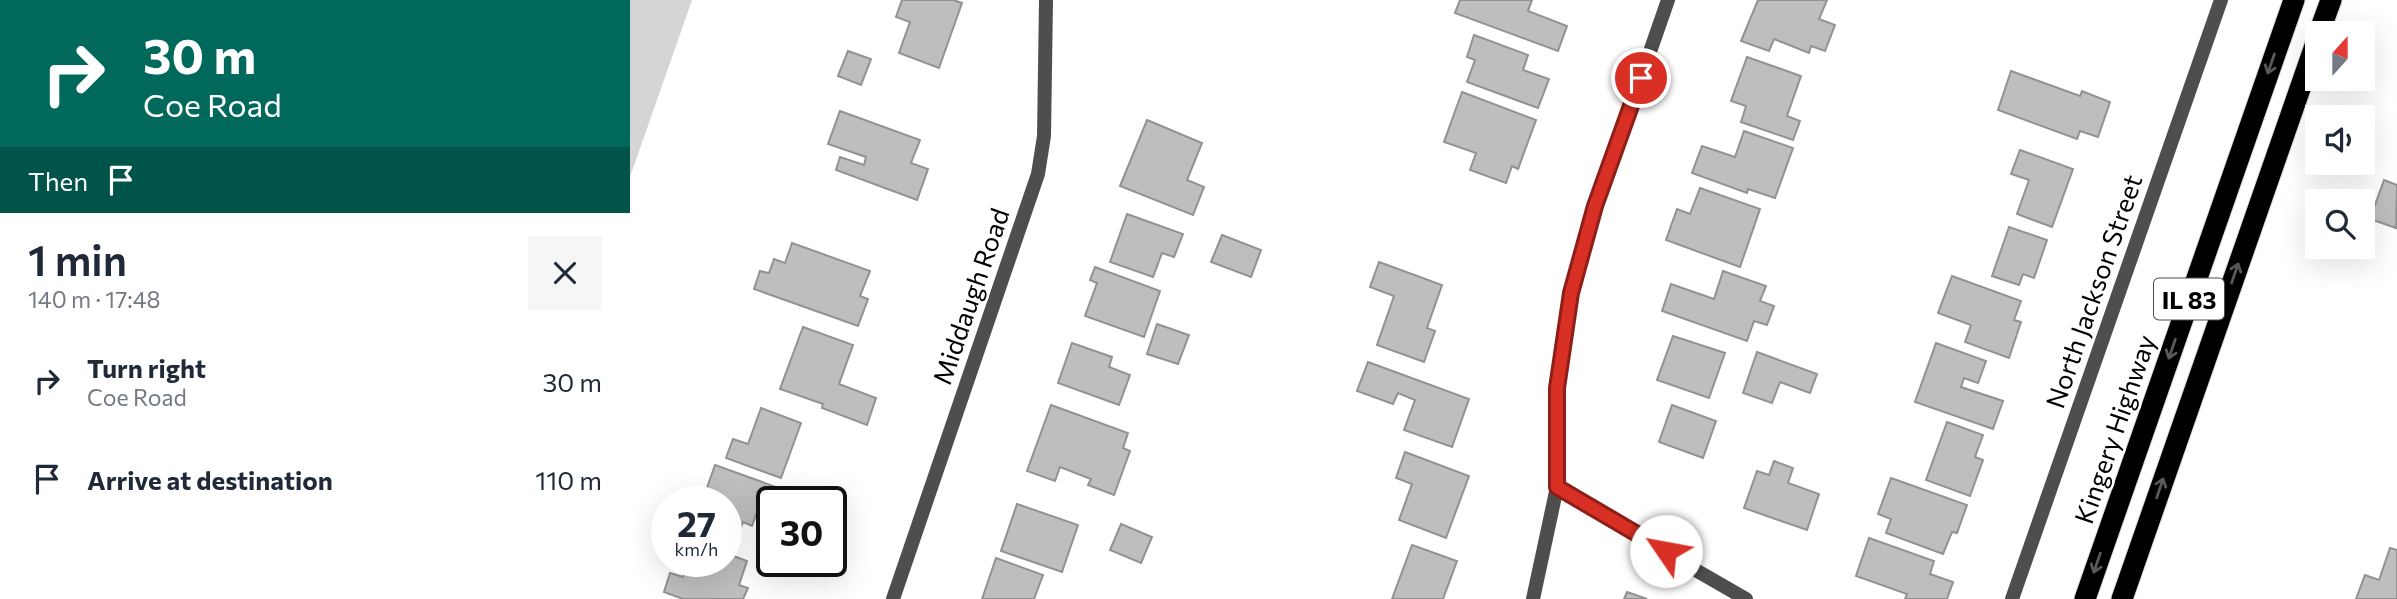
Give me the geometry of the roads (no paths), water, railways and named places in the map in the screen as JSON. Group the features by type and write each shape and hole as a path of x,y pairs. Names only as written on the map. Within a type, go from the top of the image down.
{"highway":[{"name":"Kingery Highway","path":"2085,599 2294,0"},
{"path":"2323,21 2331,0"},
{"name":"IL 83","path":"2122,599 2305,74"}],"street":[{"name":"Middaugh Road","path":"893,599 1038,174 1044,136 1046,0"},
{"path":"1534,599 1557,487 1557,388 1571,293 1595,206 1668,0"},
{"name":"North Jackson Street","path":"2012,599 2221,0"},
{"path":"1557,487 1745,599"}]}
